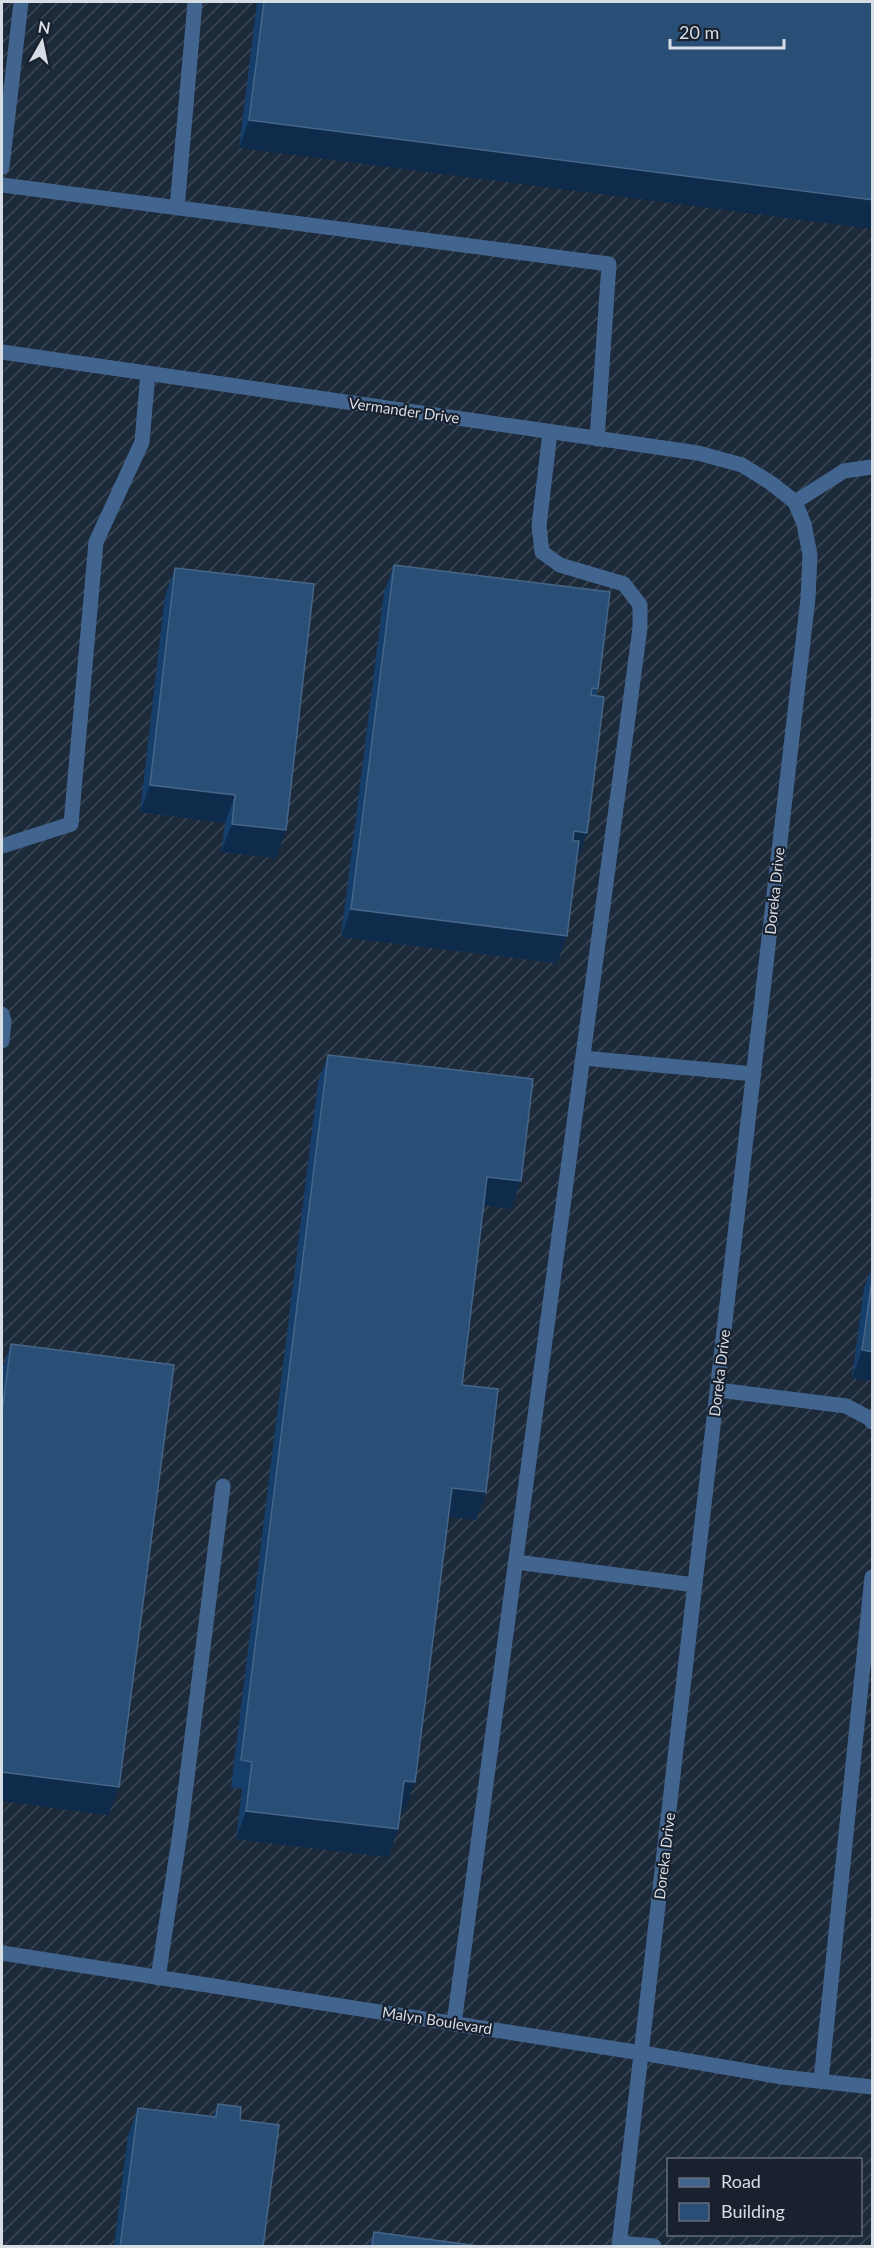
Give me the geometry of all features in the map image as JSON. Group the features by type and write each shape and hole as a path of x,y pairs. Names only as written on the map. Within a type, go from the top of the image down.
{"street":[{"path":"2,167 21,2"},
{"path":"177,208 195,2"},
{"path":"2,185 609,264 597,439"},
{"name":"Vermander Drive","path":"2,352 698,453 742,465 771,483 795,502"},
{"path":"2,846 71,824 96,542 142,442 148,373"},
{"path":"454,2024 640,628 640,605 624,584 560,565 542,552 539,526 550,432"},
{"path":"795,502 844,471 873,467"},
{"name":"Doreka Drive","path":"619,2245 808,598 810,555 804,524 795,502"},
{"path":"2,1014 4,1021 2,1041"},
{"path":"583,1058 754,1074"},
{"path":"718,1390 846,1406 873,1422"},
{"path":"158,1978 181,1826 223,1486"},
{"path":"516,1563 695,1585"},
{"path":"821,2081 873,1577"},
{"name":"Malyn Boulevard","path":"2,1953 782,2077 873,2086"},
{"path":"619,2245 654,2247"}],"shaded area":[{"path":"2,2 872,2 872,2246 2,2246"}],"building":[{"path":"264,2 873,2 873,200 249,120"},
{"path":"394,565 610,592 598,689 592,688 591,695 604,697 587,833 574,831 573,841 579,841 567,936 351,909"},
{"path":"175,568 314,584 286,830 232,824 235,795 150,785"},
{"path":"328,1055 533,1079 521,1181 487,1177 462,1385 498,1389 486,1492 452,1488 415,1782 404,1781 398,1829 246,1811 252,1762 241,1760"},
{"path":"873,1273 873,1352 862,1350"},
{"path":"11,1344 174,1365 119,1787 2,1772 2,1413"},
{"path":"218,2104 241,2107 240,2120 279,2125 263,2247 120,2247 138,2108 216,2117"},
{"path":"374,2232 486,2247 372,2247"}]}
